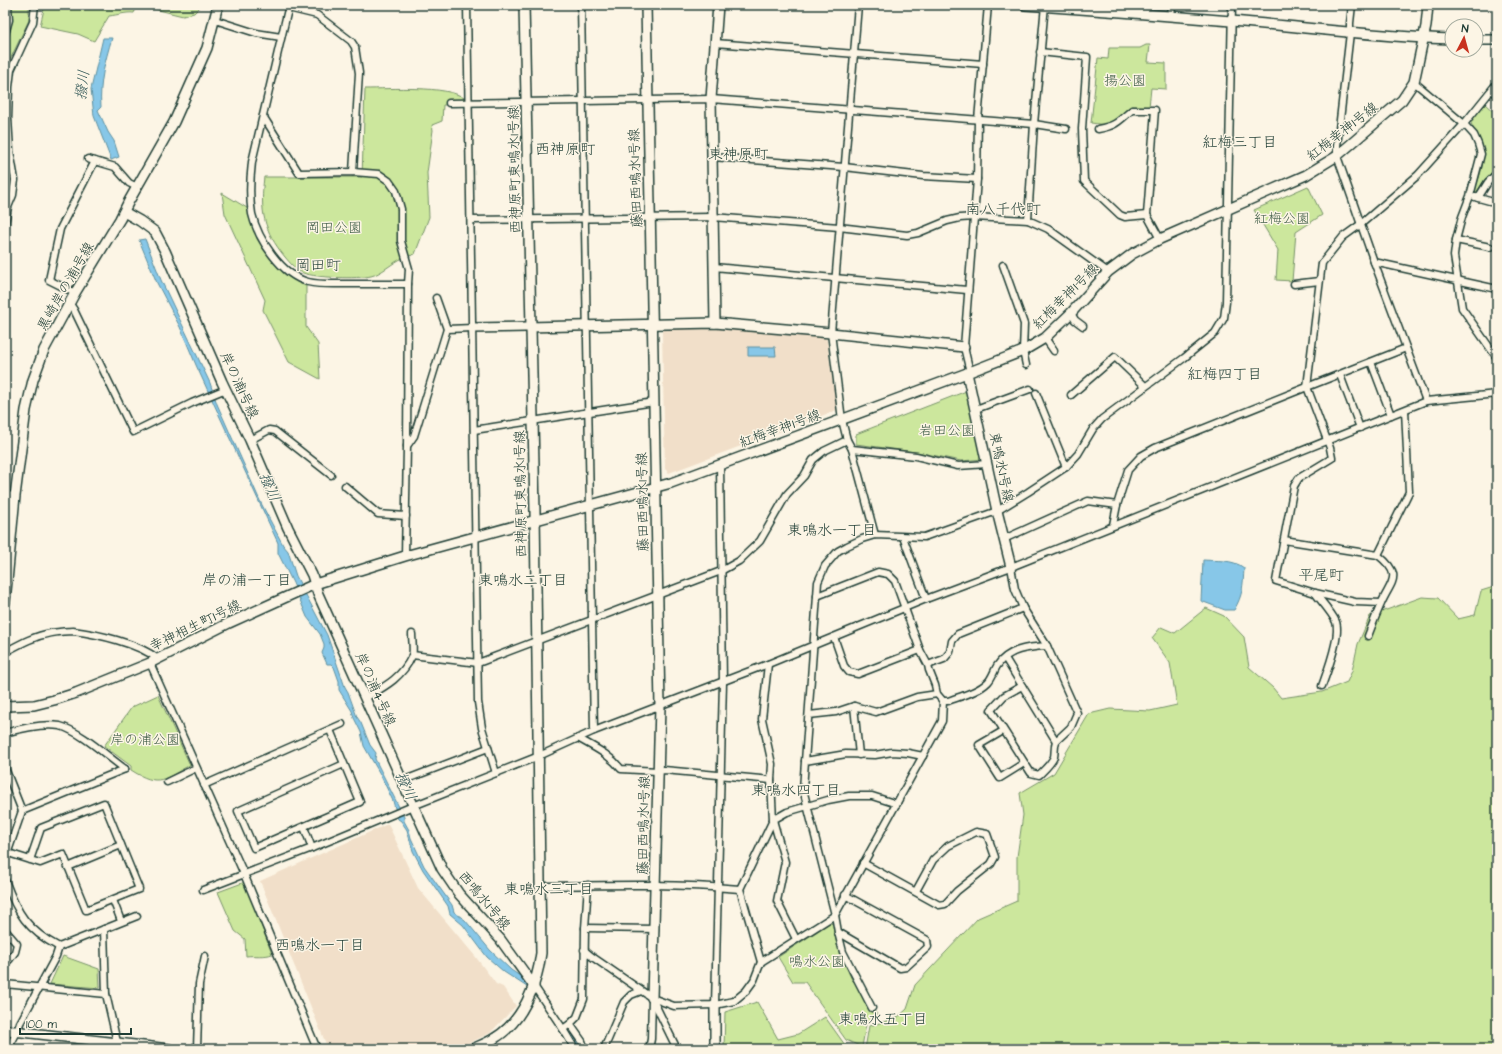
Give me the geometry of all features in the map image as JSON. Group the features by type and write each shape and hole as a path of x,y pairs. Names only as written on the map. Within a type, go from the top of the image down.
{"street":[{"path":"5,34 9,20 8,5"},
{"path":"5,224 8,206 13,195 15,180 10,151 8,118 11,70 33,22 35,5"},
{"name":"黒崎岸の浦1号線","path":"5,602 15,496 26,410 33,380 44,350 75,293 124,212 186,98 207,48 218,5"},
{"path":"467,5 478,702 482,728 496,772"},
{"name":"西神原町東鳴水1号線","path":"472,1049 495,1038 510,1027 520,1015 534,986 539,970 541,953 539,756 524,5"},
{"path":"580,5 594,731"},
{"name":"藤田西鳴水1号線","path":"646,5 660,706 652,998"},
{"path":"715,324 711,99 718,5"},
{"path":"858,5 848,110 831,333 842,420 847,440 852,449 875,535"},
{"path":"967,373 968,368 964,347 967,290 973,262 978,120 988,5"},
{"path":"1025,5 1080,7 1350,33 1444,39"},
{"path":"1171,16 1172,5"},
{"path":"872,1008 843,952 803,789 818,582 825,566 838,551 847,546 875,535 924,537 997,511 1028,492 1066,467 1078,454 1093,429 1102,419 1216,333 1224,318 1226,302 1232,5"},
{"path":"1352,5 1337,156 1374,262 1426,401"},
{"name":"紅梅幸神1号線","path":"534,520 671,483 1023,351 1045,338 1108,272 1132,254 1160,239 1306,175 1337,156 1402,100 1414,82 1426,26 1428,5"},
{"path":"1028,220 1034,124 1045,6"},
{"path":"353,172 359,73 355,47 352,41 317,15 289,7 280,37 254,151 251,174 252,213 257,230 266,246 284,268 296,277 307,282 329,284 408,284"},
{"path":"215,20 256,33 280,37"},
{"path":"1484,40 1497,40"},
{"path":"715,43 983,64"},
{"path":"1040,52 1087,57 1082,129 1084,181 1120,215 1125,217 1147,215"},
{"path":"1414,82 1464,124 1474,135 1478,144 1481,154 1470,196 1462,217 1456,240 1454,256 1462,308 1497,358"},
{"path":"1381,603 1355,602 1315,593 1276,581 1294,486 1299,478 1332,458 1330,448 1307,387 1322,263 1343,238 1418,175 1464,124 1497,83"},
{"path":"449,103 711,99 1034,124 1066,129"},
{"path":"1098,129 1110,127 1119,122 1132,110 1154,110 1147,215 1160,239"},
{"path":"263,116 299,173 353,172 379,174 389,181 396,191 401,209 401,241 409,269 405,556"},
{"path":"712,157 844,167 923,176 977,179"},
{"path":"88,158 115,167 129,183 137,187"},
{"path":"75,293 49,280 60,229 95,161"},
{"path":"1478,198 1488,182 1497,173"},
{"path":"1470,196 1497,203"},
{"name":"岸の浦1号線","path":"124,212 140,221 154,232 160,240 222,391 250,440 288,528 312,575 315,584"},
{"path":"471,220 713,217 839,227 907,235 918,233 948,221 974,217 1028,220 1048,229 1108,272"},
{"path":"1456,240 1490,247"},
{"path":"1374,262 1497,289"},
{"path":"1003,265 1024,324 1023,351 1026,365"},
{"path":"714,267 967,290"},
{"path":"1294,284 1320,281"},
{"path":"407,446 414,436 447,329 436,298"},
{"path":"70,304 78,317 133,432 222,391"},
{"path":"1070,313 1075,320 1083,326"},
{"path":"447,329 715,324 831,333 964,347"},
{"path":"1045,338 1054,351"},
{"path":"1113,525 1117,505 1128,470 1141,456 1155,448 1406,348"},
{"path":"1071,395 1115,357 1145,386"},
{"path":"1371,362 1391,415"},
{"name":"東鳴水1号線","path":"967,373 997,511 1011,567"},
{"path":"1340,375 1360,428"},
{"path":"976,409 1030,389"},
{"path":"1036,393 1066,467"},
{"path":"203,890 312,848 496,772 539,756 594,731 723,682 926,599 1011,567 1426,401 1497,394"},
{"path":"474,430 588,411 654,402"},
{"path":"1378,555 1408,492 1405,410"},
{"path":"250,440 269,430 275,431 332,475"},
{"path":"412,655 478,663 721,571 740,561 760,541 787,494 804,476 813,460 824,451 847,440"},
{"path":"852,449 916,456 958,466 987,464"},
{"path":"715,1049 723,682 720,465"},
{"path":"345,486 378,514 406,516"},
{"path":"5,495 15,496"},
{"path":"1004,540 1088,501 1117,505"},
{"name":"幸神相生町1号線","path":"5,706 34,705 76,693 154,661 229,623 315,584 405,556 476,538 534,520"},
{"path":"903,537 926,599"},
{"path":"1284,540 1378,555 1390,564 1393,574 1393,584 1381,603 1368,636"},
{"path":"1011,567 1016,589 1023,608 1047,646 1077,713 1071,727 1056,741 1054,748 1055,756 1039,775 1031,774 991,710 1004,696 1022,686"},
{"path":"584,950 652,998 674,1006 715,1005 734,1001 746,991 754,980 761,962 835,915 942,721 943,701 937,694 928,665 920,650 895,580 888,574 878,572 816,596"},
{"name":"岸の浦4号線","path":"315,584 402,781 411,807"},
{"path":"1315,593 1336,622 1337,636 1322,686"},
{"path":"928,665 944,659 950,652 952,641 958,634 1023,608"},
{"path":"5,652 34,637 50,633 71,631 103,637 150,653 196,768 244,874 317,1049"},
{"path":"365,698 390,684 401,674 412,655 412,634"},
{"path":"834,637 844,666 849,672 858,674 920,650"},
{"path":"943,701 948,701 981,688 989,681 997,665 1015,651 1026,647 1047,646"},
{"path":"1005,658 1056,741"},
{"path":"768,664 762,719 772,764 771,780 773,820 785,862 777,901 796,939"},
{"path":"809,716 836,712 854,706 876,712 917,697 937,694"},
{"path":"854,706 859,755"},
{"path":"204,785 342,724"},
{"path":"5,733 14,730 46,725 61,726 87,741 125,769 22,811"},
{"path":"330,730 360,802 254,848 238,811 344,764"},
{"path":"1003,731 979,745 1000,778 1024,763"},
{"path":"578,738 602,751 613,759 621,769 664,770 771,780"},
{"path":"402,781 488,748"},
{"path":"805,761 846,754 875,755 900,752 923,756"},
{"path":"5,768 22,811 6,852 5,860"},
{"path":"167,782 196,768"},
{"path":"761,962 740,889 773,820 787,812 806,806 849,796 872,796 897,804"},
{"path":"6,852 30,860 40,863 63,854 86,910 139,889 104,803 41,828 30,860"},
{"name":"西鳴水1号線","path":"411,807 442,869 458,894 500,940 534,986"},
{"path":"304,827 312,848"},
{"path":"863,863 939,905 946,904 957,891 991,864 995,857 986,834 976,832 948,846 933,860 916,891"},
{"path":"68,867 121,845"},
{"path":"5,880 14,904 32,929 46,940 59,947"},
{"path":"563,1029 577,1016 584,999 584,950 588,885"},
{"path":"540,886 656,886 718,887 740,889"},
{"path":"838,932 900,968 906,967 928,947 927,940 845,895"},
{"path":"113,900 121,921"},
{"path":"8,1049 38,988 56,956 59,947 121,921 138,916"},
{"path":"585,928 655,929"},
{"path":"104,929 106,994 119,1046"},
{"path":"5,930 17,944 15,952 9,960 5,960"},
{"path":"197,1049 198,984 205,956"},
{"path":"5,984 106,994"},
{"path":"534,986 563,1029 574,1049"},
{"path":"604,1049 624,1002 631,995 641,991"},
{"path":"649,1049 652,998"},
{"path":"652,998 677,1049"},
{"path":"570,1024 582,1041 585,1049"},
{"path":"5,1030 92,1044 169,1049"}],"shaded area":[{"path":"664,329 722,329 824,337 827,340 837,410 669,473 665,469 662,332"},
{"path":"388,824 418,888 475,956 496,984 503,987 516,1006 490,1033 469,1043 450,1049 328,1049 260,881"}],"green space":[{"path":"5,5 29,5 29,20 7,66 5,89"},
{"path":"45,5 138,5 134,13 109,16 94,41 78,34 40,26"},
{"path":"138,5 202,5 194,13 183,16"},
{"name":"揚公園","path":"1150,45 1148,62 1166,63 1166,89 1151,88 1149,107 1131,106 1114,121 1106,125 1091,123 1098,58 1108,59 1109,48 1140,48"},
{"name":"岡田公園","path":"402,88 445,91 464,98 465,105 443,105 442,121 432,125 433,130 427,173 429,217 415,254 404,257 371,276 337,278 309,275 300,272 291,264 272,238 263,210 262,200 264,177 362,177 365,89"},
{"path":"1485,104 1497,115 1497,171 1485,179 1476,193 1474,191 1479,179 1483,153 1480,140 1471,121"},
{"path":"5,132 10,179 5,195"},
{"name":"紅梅公園","path":"1308,186 1322,215 1296,232 1292,281 1276,280 1278,250 1254,210"},
{"path":"222,193 247,208 256,234 268,254 284,270 306,286 306,327 318,344 320,379 289,362 263,310 265,300 225,214"},
{"name":"岩田公園","path":"969,390 983,459 961,461 922,453 856,444 856,434"},
{"path":"1497,586 1497,1049 865,1049 869,1026 897,1018 907,1009 915,985 978,918 1017,901 1017,857 1023,815 1020,793 1054,773 1089,714 1110,709 1150,711 1177,705 1170,663 1152,638 1161,627 1175,633 1206,608 1224,616 1244,637 1249,667 1273,688 1281,698 1322,692 1347,682 1352,671 1358,644 1370,616 1422,597 1438,598 1458,619 1475,615 1481,591"},
{"name":"岸の浦公園","path":"158,695 190,765 161,780 155,780 148,779 131,770 131,766 104,746 132,707"},
{"path":"245,882 272,954 246,956 245,939 235,931 218,892"},
{"name":"鳴水公園","path":"830,923 833,924 837,945 852,980 858,985 870,1009 877,1014 866,1024 862,1047 846,1040 805,982 793,982 778,957"},
{"path":"63,956 99,969 100,988 50,984"},
{"path":"757,1002 778,1039 798,1034 825,1017 845,1045 854,1049 724,1049 725,1012"}],"water":[{"path":"103,38 112,38 102,81 101,107 98,110 108,132 114,141 119,157 111,160 94,116 91,89"},
{"path":"145,239 161,280 210,383 217,404 261,503 283,545 288,551 296,576 327,635 357,717 370,745 376,753 375,759 404,817 404,821 424,866 452,905 454,912 465,920 490,950 511,970 532,984 530,989 504,972 487,957 463,925 450,914 448,906 423,870 413,851 407,830 398,819 393,801 364,746 361,732 352,711 339,690 339,681 334,667 331,664 327,664 322,653 324,644 320,634 307,617 293,583 278,553 278,543 180,327 157,283 139,240"},
{"path":"748,347 775,347 776,356 748,356"},
{"path":"1203,560 1230,562 1244,568 1242,590 1234,610 1225,610 1201,601"}],"waterway":[{"path":"570,1030 580,1049"}],"district":[{"name":"紅梅三丁目","path":"1240,142"},
{"name":"西神原町","path":"565,149"},
{"name":"東神原町","path":"738,154"},
{"name":"南八千代町","path":"1003,209"},
{"name":"岡田町","path":"318,265"},
{"name":"紅梅四丁目","path":"1225,374"},
{"name":"東鳴水一丁目","path":"832,530"},
{"name":"平尾町","path":"1321,575"},
{"name":"岸の浦一丁目","path":"247,580"},
{"name":"東鳴水二丁目","path":"523,580"},
{"name":"東鳴水四丁目","path":"796,790"},
{"name":"東鳴水三丁目","path":"549,889"},
{"name":"西鳴水一丁目","path":"320,945"},
{"name":"東鳴水五丁目","path":"883,1019"}],"water label":[{"name":"撥川","path":"82,85"},
{"name":"撥川","path":"270,487"},
{"name":"撥川","path":"406,786"}]}
